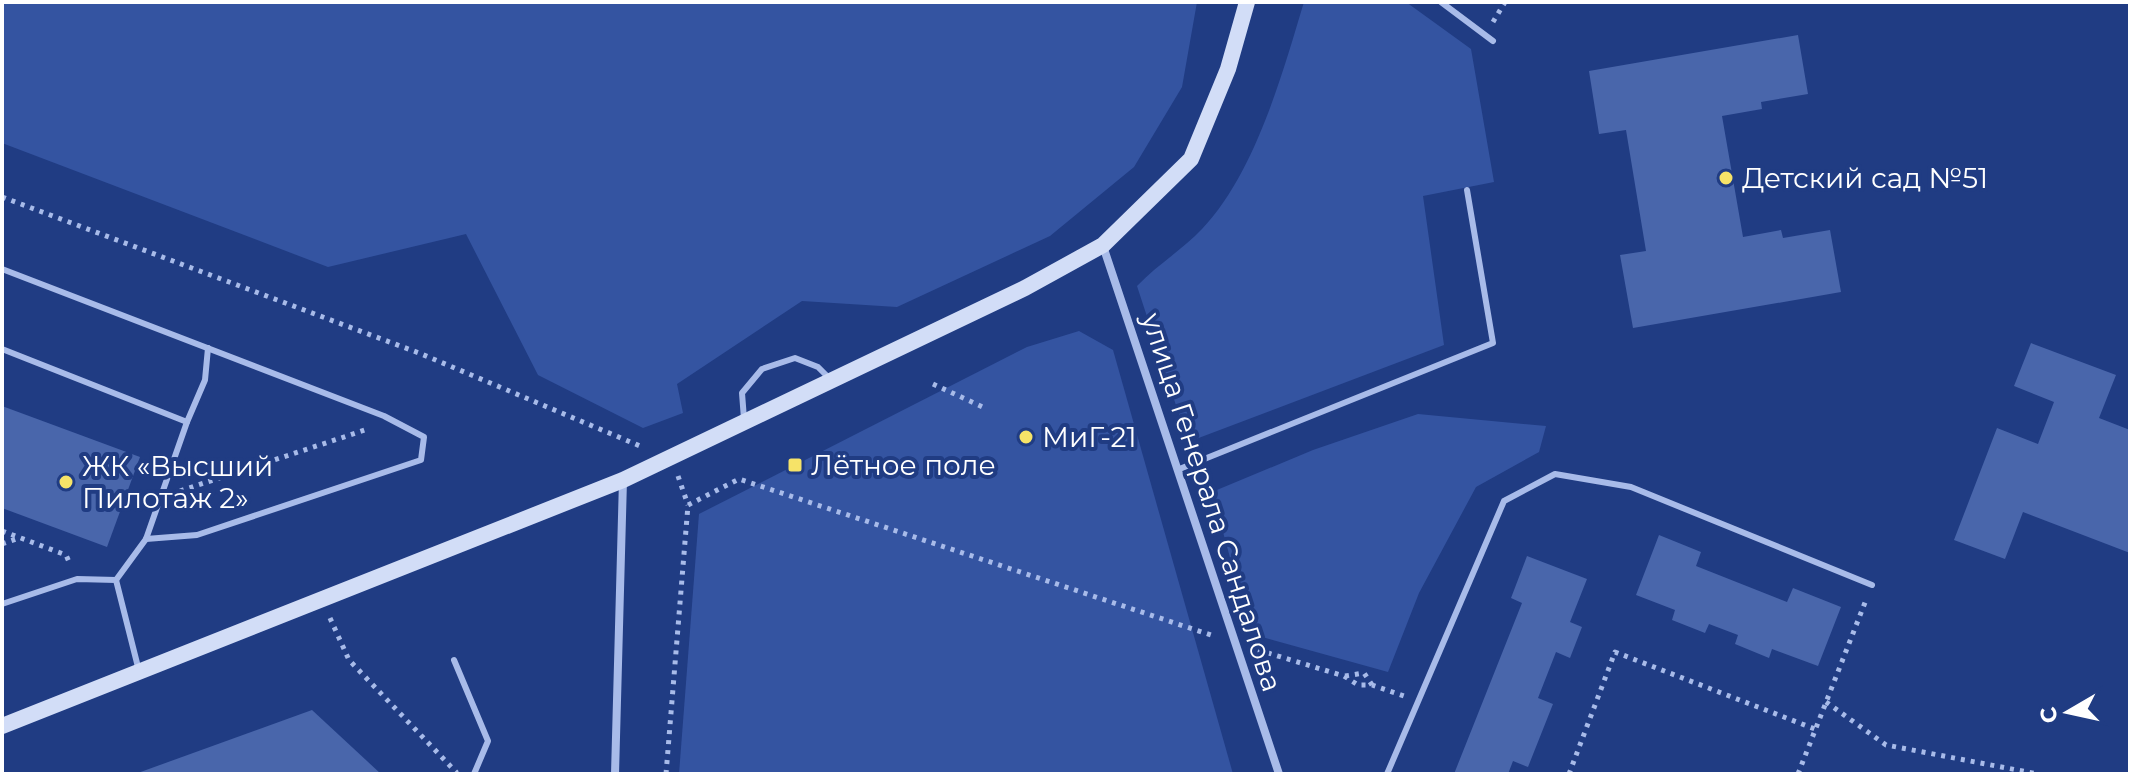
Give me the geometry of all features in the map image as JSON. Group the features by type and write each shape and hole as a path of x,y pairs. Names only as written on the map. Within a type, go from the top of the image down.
{"street":[{"path":"2,726 623,480 1025,288 1103,245 1191,159 1228,69 1247,2"},
{"name":"улица Генерала Сандалова","path":"1103,245 1279,774"},
{"path":"615,774 623,480"}],"lane":[{"path":"1441,2 1493,41"},
{"path":"1177,470 1493,343 1467,190"},
{"path":"2,269 393,421 424,437 421,460 197,535 146,539"},
{"path":"139,674 116,580 146,539 205,380 208,348"},
{"path":"2,349 187,422"},
{"path":"744,423 742,393 762,369 795,358 818,367 832,380"},
{"path":"1387,774 1504,501 1555,474 1631,487 1872,585"},
{"path":"2,604 77,579 116,580"},
{"path":"454,660 488,741 474,774"}],"path":[{"path":"2,197 419,353 629,443 671,456 688,505 666,774"},
{"path":"933,384 987,409"},
{"path":"160,498 393,421"},
{"path":"688,505 739,479 1344,676 1358,685 1372,685 1419,700"},
{"path":"2,531 66,555 77,579"},
{"path":"2,544 20,537"},
{"path":"1798,774 1872,585"},
{"path":"321,601 349,660 457,774"},
{"path":"1569,774 1615,652 1815,729"},
{"path":"1344,676 1364,673 1372,685"},
{"path":"1826,702 1886,745 2038,774"}],"shaded area":[{"path":"2,2 1197,2 1182,87 1134,167 1050,236 897,307 802,301 677,384 683,413 643,428 538,375 466,234 328,267 2,143"},
{"path":"1304,2 1406,2 1471,49 1494,182 1423,196 1444,345 1188,442 1137,286 1202,229 1237,180 1265,122"},
{"path":"1079,331 1113,350 1233,774 679,774 699,514 1027,347"},
{"path":"1418,414 1546,426 1539,452 1476,487 1419,593 1388,672 1251,634 1212,492 1313,450"}],"building":[{"path":"1798,35 1808,94 1761,102 1762,109 1722,116 1743,237 1781,230 1783,238 1830,230 1841,292 1633,328 1620,255 1646,251 1626,130 1599,134 1589,71"},
{"path":"2031,343 2116,375 2099,418 2130,430 2130,553 2023,512 2005,559 1954,540 1997,428 2038,444 2054,402 2014,386"},
{"name":"ЖК «Высший Пилотаж 2»","path":"2,406 140,457 107,547 2,508"},
{"path":"1659,535 1701,552 1696,566 1787,602 1793,588 1841,607 1818,666 1772,649 1769,658 1735,644 1738,635 1709,624 1705,633 1672,620 1675,610 1636,595"},
{"path":"1527,556 1587,579 1570,622 1582,627 1570,658 1556,652 1538,698 1553,704 1528,767 1513,761 1508,774 1454,774 1522,603 1511,598"},
{"path":"312,710 381,774 135,774"}],"place":[{"name":"Детский сад №51","path":"1726,178"},
{"name":"МиГ-21","path":"1026,437"},
{"name":"Лётное поле","path":"795,465"},
{"name":"ЖК «Высший Пилотаж 2»","path":"66,482"}]}
